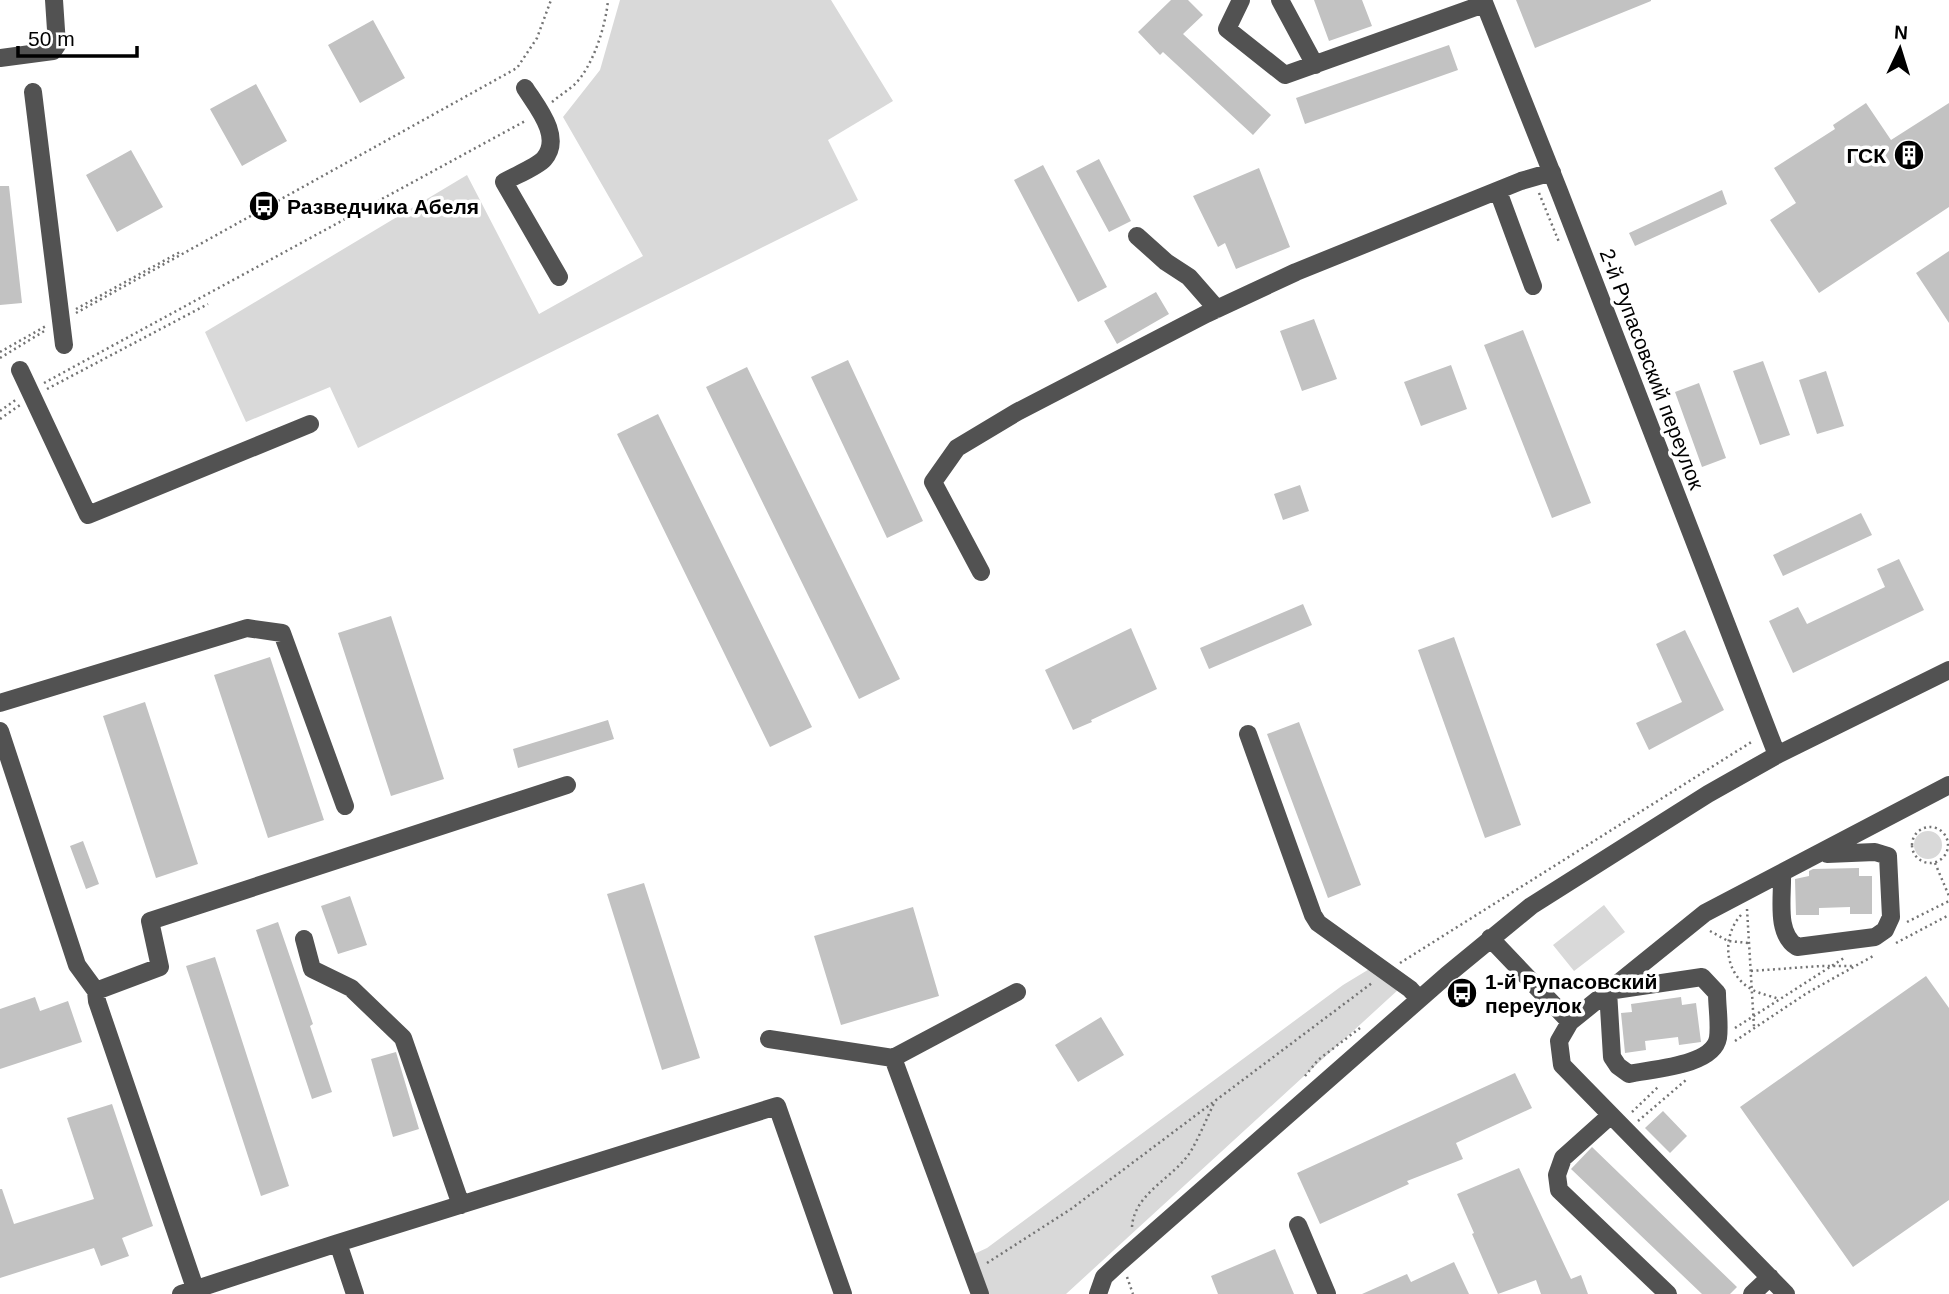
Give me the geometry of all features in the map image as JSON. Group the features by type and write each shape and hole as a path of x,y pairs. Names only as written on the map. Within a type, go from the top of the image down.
{"street":[{"path":"0,58 53,51 57,45 54,0"},
{"path":"1241,0 1227,29 1284,75 1483,2"},
{"path":"1280,0 1315,65"},
{"name":"2-й Рупасовский переулок","path":"1483,2 1552,172 1777,755"},
{"path":"525,88 548,127 550,145 544,160 504,182 559,277"},
{"path":"33,92 64,345"},
{"path":"981,572 933,482 957,448 1017,412 1217,309 1296,272 1552,172"},
{"path":"1499,191 1533,286"},
{"path":"1137,236 1189,277 1217,309"},
{"path":"20,370 88,515 310,424"},
{"path":"0,703 247,628 282,633 345,806"},
{"path":"1095,1292 1104,1277 1490,938 1570,880 1707,794 1777,755 1949,670"},
{"path":"0,731 77,965 96,991 101,1014 192,1292 338,1243 777,1106 843,1294"},
{"path":"1248,734 1313,915 1327,931 1419,999"},
{"path":"96,991 160,967 150,921 567,785"},
{"path":"1786,1294 1562,1065 1559,1041 1570,1022 1698,919 1746,901 1782,873 1949,785"},
{"path":"1782,873 1783,932 1788,941 1797,947 1880,946 1891,917 1888,856 1875,852 1820,854"},
{"path":"1490,938 1570,1022"},
{"path":"304,939 312,969 351,988 403,1038 461,1205"},
{"path":"1702,977 1717,993 1726,1041 1697,1061 1629,1074 1618,1066 1612,1057 1608,991 1702,977"},
{"path":"769,1039 892,1058 1017,992"},
{"path":"892,1058 980,1294"},
{"path":"1619,1124 1563,1158 1557,1175 1559,1190 1668,1294"},
{"path":"1298,1226 1327,1294"},
{"path":"338,1243 355,1294"},
{"path":"1752,1294 1770,1277"}],"path":[{"path":"0,352 517,68 537,38 551,0"},
{"path":"0,411 540,111 576,84 594,54 607,15 608,0"},
{"path":"1532,178 1560,246"},
{"path":"0,358 60,320 180,252"},
{"path":"0,419 31,393 208,304"},
{"path":"972,1272 1071,1209 1386,973 1757,739"},
{"path":"1925,828 1938,829 1947,839 1947,852 1935,863 1918,860 1911,849 1914,836 1925,828"},
{"path":"1935,863 1949,896"},
{"path":"1746,901 1731,929 1728,941 1730,962 1752,990 1779,999"},
{"path":"1746,901 1754,1027"},
{"path":"1726,1041 1854,967 1880,946 1949,901"},
{"path":"1726,1041 1753,1015 1832,966 1949,915"},
{"path":"1698,919 1706,928 1728,941 1749,943"},
{"path":"1751,971 1854,967"},
{"path":"1619,1124 1691,1076"},
{"path":"1619,1124 1658,1087"},
{"path":"1132,1228 1137,1208 1191,1151 1216,1100"},
{"path":"1126,1274 1133,1294"}],"shaded area":[{"path":"620,0 831,0 893,101 828,140 858,200 358,448 330,387 246,422 205,332 467,175 539,314 643,256 563,117 600,70"},
{"path":"1928,831 1938,835 1942,845 1938,855 1928,859 1918,855 1914,845 1918,835"},
{"path":"1604,905 1625,932 1574,971 1553,945"},
{"path":"1371,968 1399,989 1066,1294 989,1294 974,1254 987,1248 1343,985"}],"building":[{"path":"1171,0 1188,0 1203,15 1183,34 1271,115 1253,135 1163,52 1160,55 1138,32"},
{"path":"1314,0 1362,0 1372,26 1329,41"},
{"path":"1516,0 1651,0 1651,1 1535,48"},
{"path":"373,20 405,78 360,103 328,45"},
{"path":"1449,45 1458,70 1305,124 1296,98"},
{"path":"256,84 287,141 242,166 210,109"},
{"name":"ГСК","path":"1866,103 1891,140 1949,103 1949,207 1819,293 1770,220 1796,203 1774,168 1835,129 1833,125"},
{"path":"131,150 163,207 117,232 86,175"},
{"path":"1099,159 1131,221 1109,232 1076,171"},
{"path":"1043,165 1107,287 1078,302 1014,180"},
{"path":"1259,168 1290,247 1236,269 1225,243 1218,247 1193,196"},
{"path":"0,186 9,186 22,303 0,305"},
{"path":"1722,190 1727,204 1635,246 1629,233"},
{"path":"1949,251 1949,323 1916,273"},
{"path":"1156,292 1169,314 1117,344 1104,321"},
{"path":"1314,319 1337,379 1302,391 1280,331"},
{"path":"1523,330 1591,503 1552,518 1484,345"},
{"path":"848,360 923,521 887,538 811,377"},
{"path":"1763,361 1790,435 1760,445 1733,371"},
{"path":"1451,365 1467,409 1421,426 1404,382"},
{"path":"747,367 900,679 859,699 706,387"},
{"path":"1826,371 1844,426 1817,434 1799,380"},
{"path":"1699,383 1726,458 1702,467 1675,392"},
{"path":"658,414 812,727 770,747 617,434"},
{"path":"1300,485 1309,511 1283,520 1274,494"},
{"path":"1861,513 1872,535 1783,576 1773,555"},
{"path":"1899,559 1924,610 1793,673 1769,621 1798,607 1807,624 1885,587 1877,569"},
{"path":"1303,604 1312,625 1209,669 1200,648"},
{"path":"391,616 444,779 391,796 338,633"},
{"path":"1131,628 1157,689 1073,730 1045,670"},
{"path":"1685,630 1724,710 1649,750 1636,723 1682,702 1656,644"},
{"path":"1454,637 1521,825 1485,838 1418,650"},
{"path":"270,657 324,820 268,838 214,675"},
{"path":"145,702 198,864 156,878 103,716"},
{"path":"608,720 614,739 518,768 513,749"},
{"path":"1299,722 1361,885 1328,898 1267,734"},
{"path":"83,841 99,884 86,889 70,846"},
{"path":"1859,868 1859,876 1872,876 1872,914 1850,914 1850,907 1819,908 1819,915 1796,915 1795,879 1809,876 1809,871 1813,869"},
{"path":"644,883 700,1058 662,1070 607,894"},
{"path":"350,896 367,945 338,954 321,906"},
{"path":"913,907 939,996 841,1025 814,936"},
{"path":"278,922 313,1024 310,1026 332,1092 312,1099 256,930"},
{"path":"215,957 289,1186 261,1196 186,966"},
{"path":"1926,976 1949,1008 1949,1200 1853,1267 1740,1107"},
{"path":"35,997 40,1011 68,1001 82,1042 0,1069 0,1009"},
{"path":"1681,997 1682,1005 1696,1003 1701,1042 1679,1045 1678,1037 1645,1041 1646,1050 1625,1053 1621,1013 1632,1012 1631,1004"},
{"path":"1101,1017 1124,1055 1078,1082 1055,1045"},
{"path":"396,1052 419,1129 393,1137 371,1059"},
{"path":"1515,1073 1532,1108 1456,1143 1463,1159 1407,1181 1409,1184 1320,1224 1297,1173"},
{"path":"112,1104 153,1226 122,1238 129,1256 101,1266 94,1248 0,1278 0,1189 14,1224 94,1199 67,1118"},
{"path":"1663,1111 1687,1136 1670,1153 1645,1128"},
{"path":"1592,1147 1737,1287 1730,1294 1702,1294 1571,1169"},
{"path":"1519,1168 1571,1279 1581,1275 1588,1294 1541,1294 1536,1280 1498,1294 1457,1194"},
{"path":"1275,1249 1294,1294 1218,1294 1211,1276"},
{"path":"1454,1262 1469,1294 1362,1294 1407,1274 1411,1282"}],"place":[{"name":"ГСК","path":"1909,155"},
{"name":"Разведчика Абеля","path":"264,206"},
{"name":"1-й Рупасовский переулок","path":"1462,993"}]}
